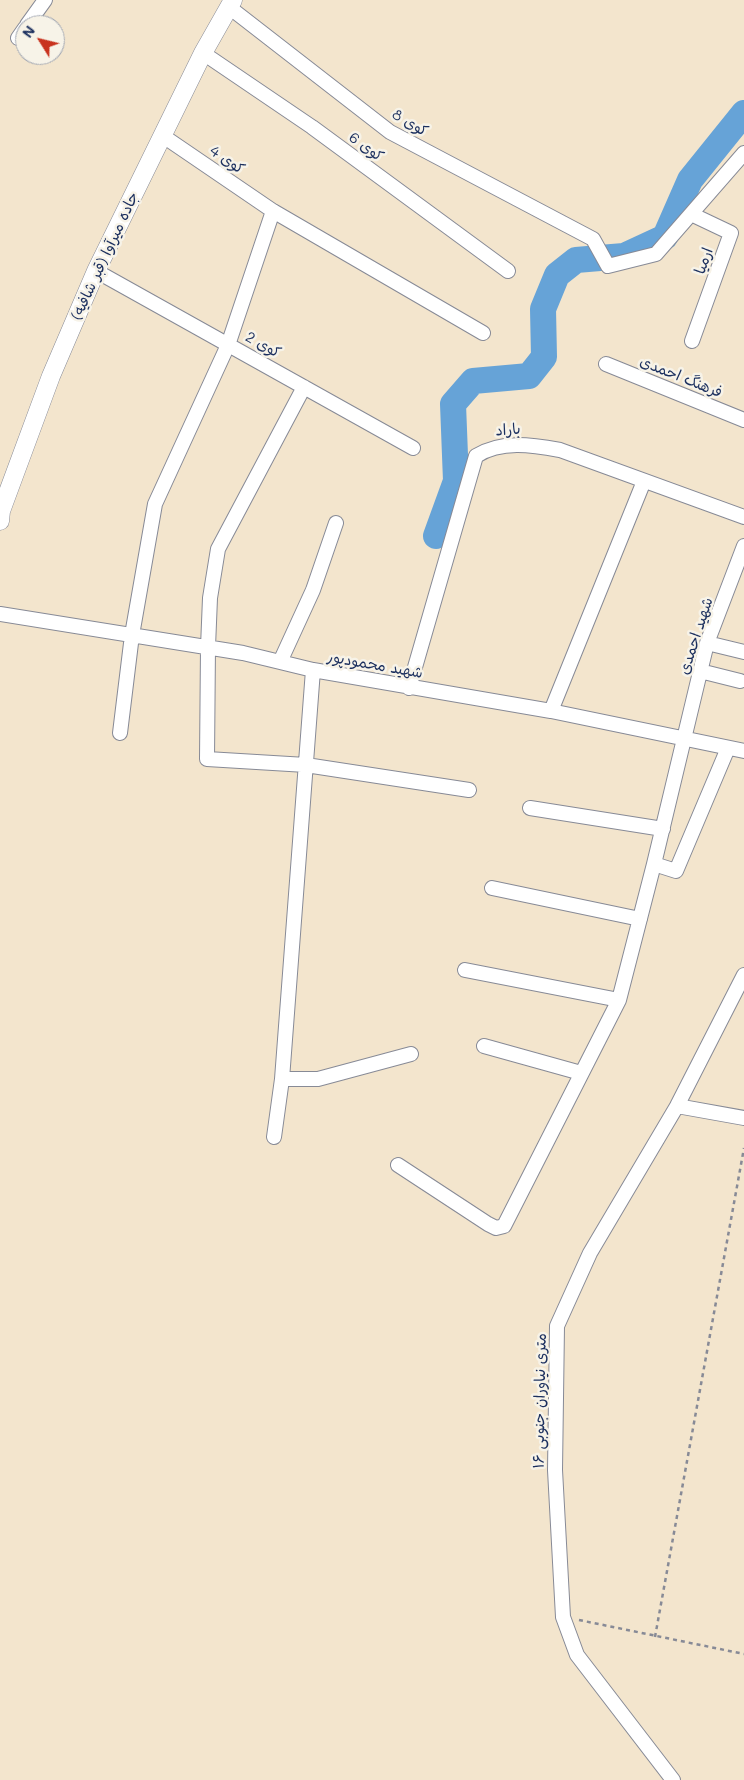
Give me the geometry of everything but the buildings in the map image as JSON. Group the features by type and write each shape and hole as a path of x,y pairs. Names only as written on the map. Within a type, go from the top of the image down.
{"street":[{"path":"34,15 45,0"},
{"name":"جاده میرآوا (قبر شافیه)","path":"0,514 51,376 96,270 203,52 231,4"},
{"name":"کوی 8","path":"231,4 390,132 593,239 608,266 656,254 691,214"},
{"name":"کوی 6","path":"203,52 312,127 508,271"},
{"name":"کوی 4","path":"163,136 272,211 483,333"},
{"path":"691,214 744,153"},
{"path":"120,733 132,635 155,504 228,345 272,211"},
{"name":"ارمیا","path":"691,214 731,233 692,341"},
{"name":"کوی 2","path":"96,270 413,448"},
{"name":"فرهنگ احمدی","path":"606,364 744,420"},
{"path":"304,387 218,549 210,598 207,759 306,765 469,790"},
{"name":"باراد","path":"409,688 476,456 488,448 533,445 560,450 744,517"},
{"path":"551,711 644,481"},
{"path":"280,662 312,590 336,522"},
{"name":"شهید احمدی","path":"398,1165 488,1224 496,1228 504,1226 619,1000 663,829 707,643 743,555"},
{"name":"شهید محمودپور","path":"0,614 243,652 313,670 551,711 744,751"},
{"path":"707,643 744,652"},
{"path":"274,1137 282,1079 313,670"},
{"path":"700,671 740,681"},
{"path":"654,864 676,871 728,748"},
{"path":"530,808 663,829"},
{"path":"492,888 640,919"},
{"path":"465,970 619,1000"},
{"name":"۱۶ متری نیاوران جنوبی","path":"673,1780 578,1655 563,1617 555,1470 557,1326 590,1253 677,1106 744,975"},
{"path":"484,1046 581,1073"},
{"path":"282,1079 318,1080 411,1054"},
{"path":"677,1106 744,1118"}],"path":[{"path":"655,1637 744,1148"},
{"path":"563,1617 744,1654"}],"waterway":[{"path":"436,536 456,481 453,404 473,381 529,376 544,357 543,309 557,275 576,260 624,256 665,237 690,180 744,113"}]}
